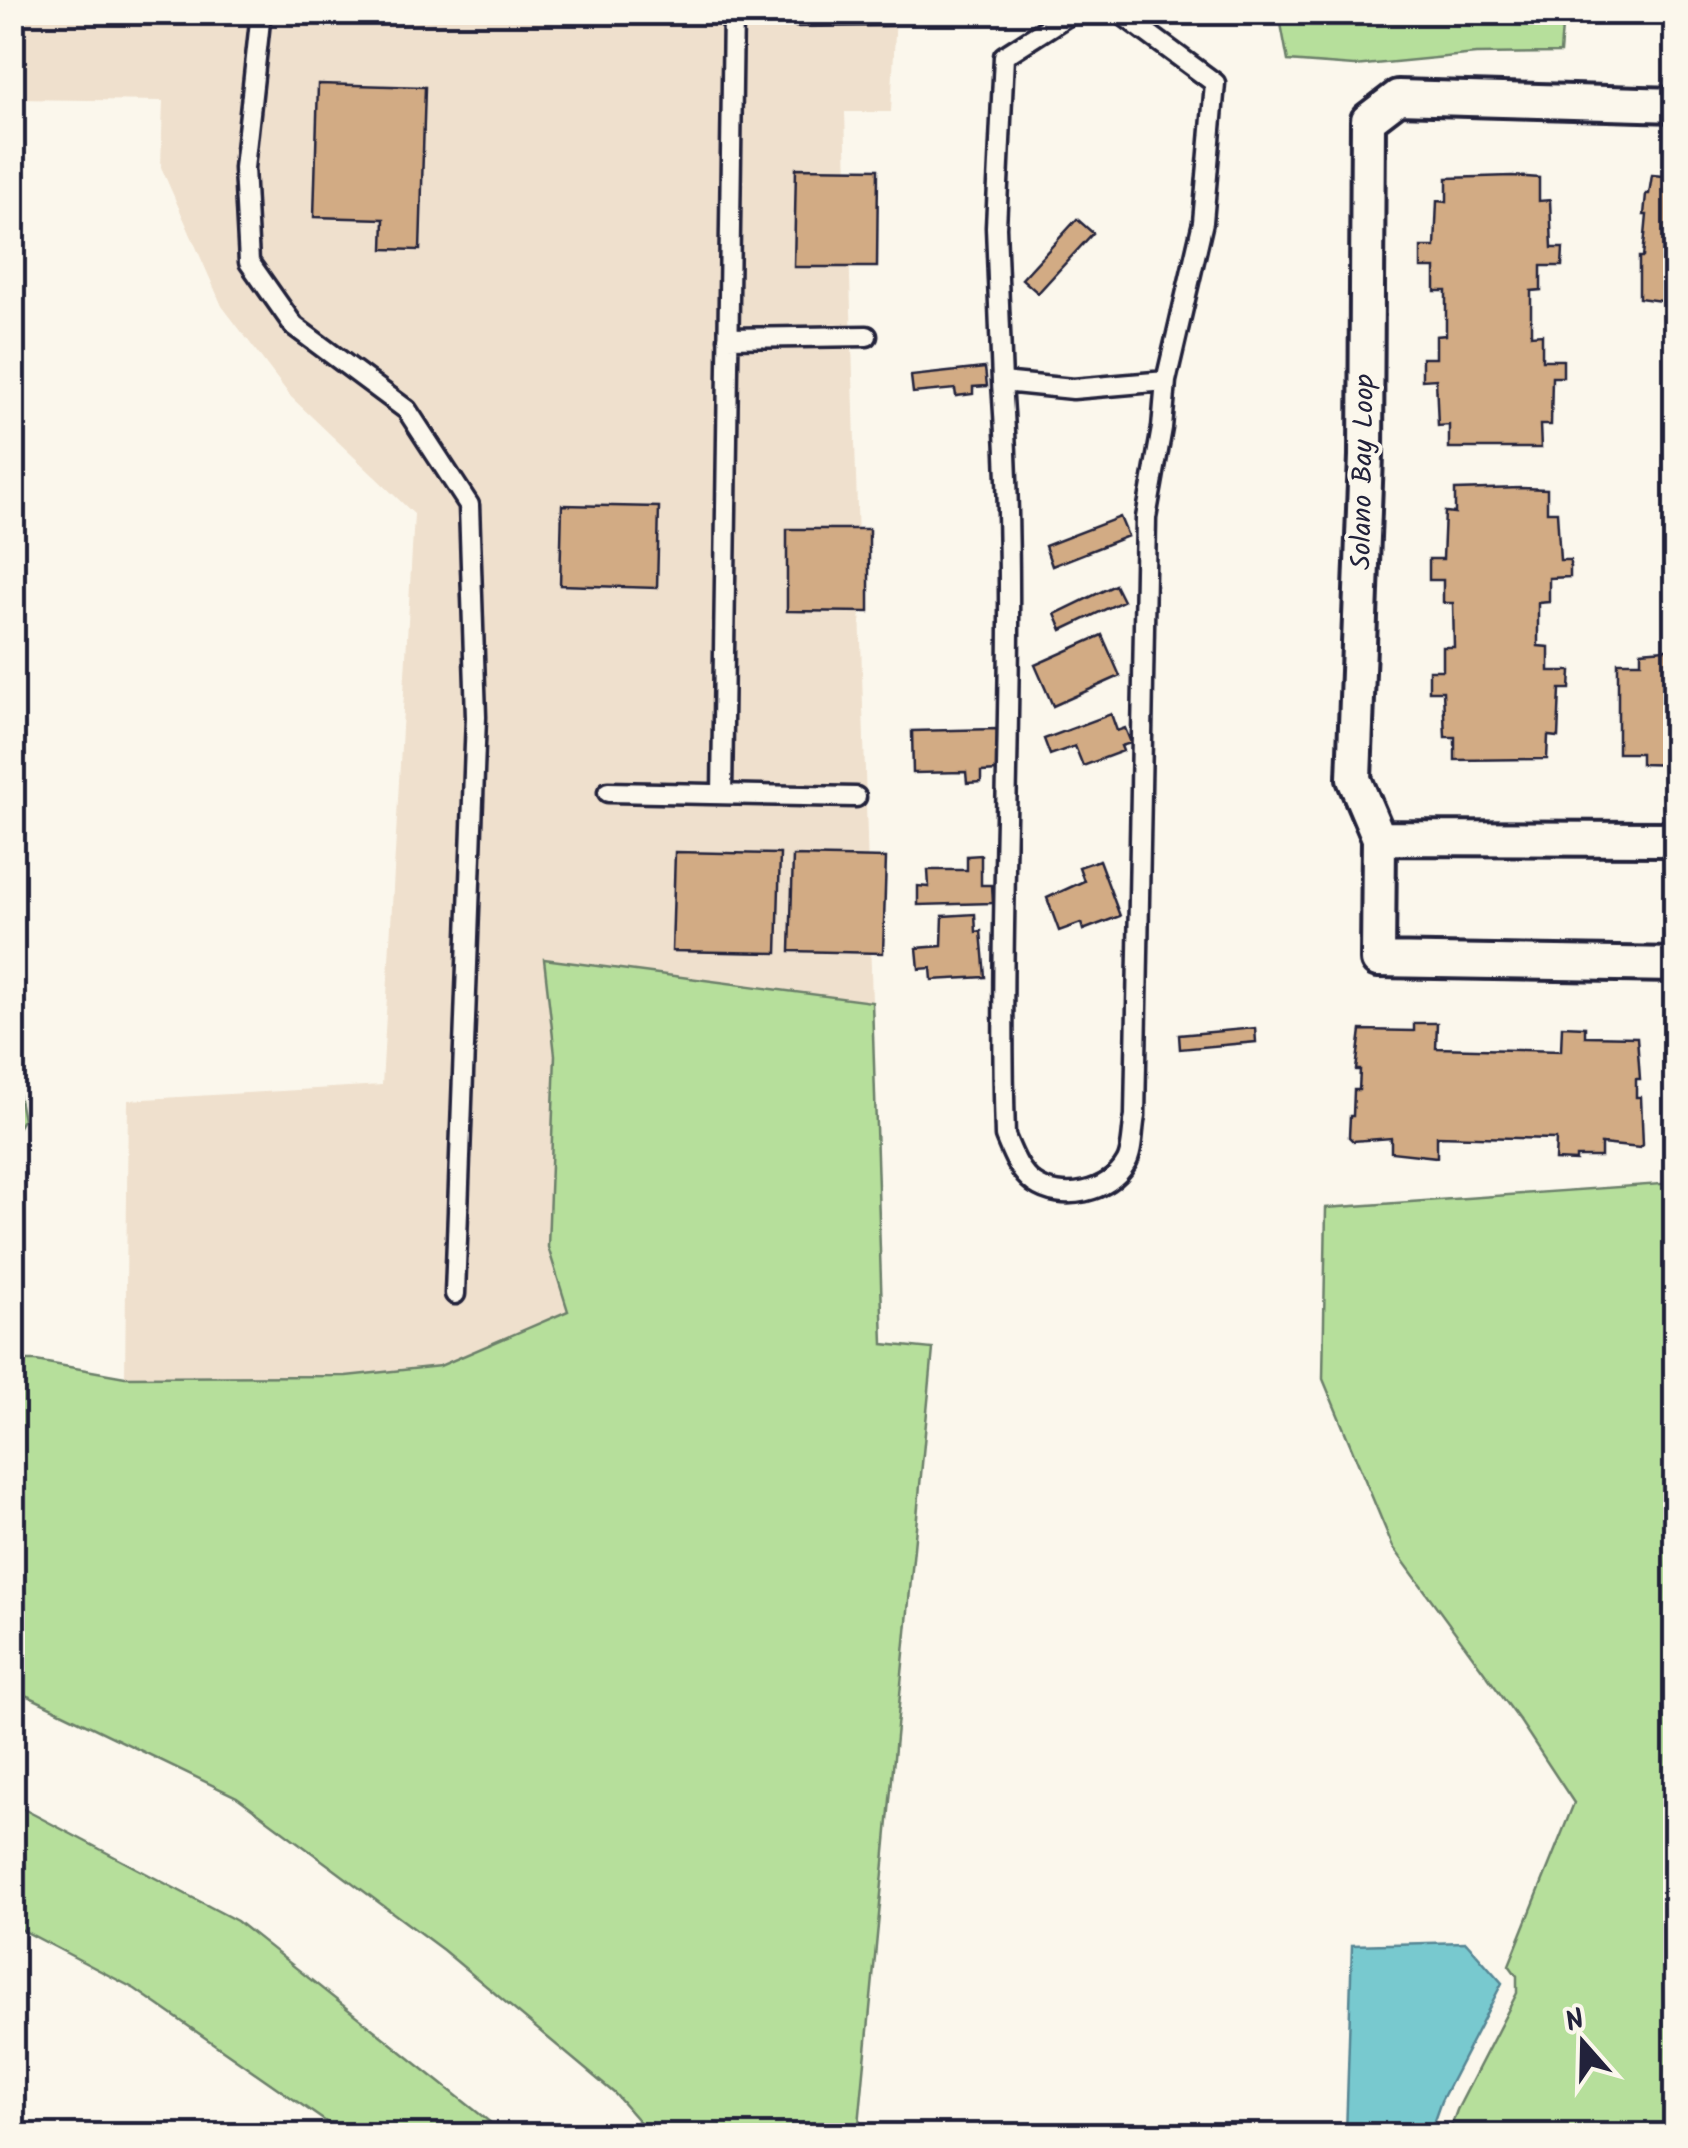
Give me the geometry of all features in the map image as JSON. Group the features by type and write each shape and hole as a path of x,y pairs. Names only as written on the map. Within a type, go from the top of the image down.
{"street":[{"name":"Solano Bay Loop","path":"1379,838 1354,779 1366,456 1368,120 1398,97 1676,105"},
{"path":"1676,840 1379,838 1378,960 1676,965"}],"lane":[{"path":"261,12 244,168 249,262 294,326 407,410 469,505 476,717 455,1294"},
{"path":"722,794 733,12"},
{"path":"1073,12 1004,56 996,226 1009,487 1005,1136 1018,1166 1036,1185 1068,1193 1102,1188 1127,1162 1134,1116 1146,518 1166,381 1203,222 1214,83 1119,12"},
{"path":"728,338 867,336"},
{"path":"1002,382 1073,389 1166,381"},
{"path":"608,792 856,797"}],"shaded area":[{"path":"13,13 896,13 891,112 845,112 872,1002 544,959 555,1055 548,1247 568,1311 440,1366 346,1376 125,1377 128,1100 382,1085 414,514 291,397 222,306 161,167 163,101 13,99"}],"green space":[{"path":"1279,13 1563,13 1560,53 1476,54 1354,66 1288,61"},
{"path":"544,959 872,1002 883,1344 933,1349 858,2135 651,2135 614,2093 443,1950 237,1797 13,1691 13,1361 36,1361 125,1377 346,1376 440,1366 568,1311 548,1247 555,1055"},
{"path":"12,1062 23,1120 13,1136 12,1136"},
{"path":"1675,1183 1675,2135 1448,2135 1517,1993 1517,1976 1509,1965 1574,1803 1520,1721 1393,1547 1323,1379 1326,1208"},
{"path":"12,1803 237,1921 506,2135 345,2135 135,1989 13,1925"}],"water":[{"path":"1466,1942 1502,1983 1441,2101 1429,2135 1346,2135 1352,1945"}],"building":[{"path":"565,12 661,12 661,18"},
{"path":"796,12 893,12 893,26 796,27"},
{"path":"318,84 425,87 420,250 383,249 384,219 314,217"},
{"path":"796,168 878,169 877,267 794,267"},
{"path":"1652,175 1676,177 1676,303 1639,298 1639,257 1643,257 1646,194"},
{"path":"1447,178 1539,178 1539,201 1550,200 1552,248 1563,248 1562,266 1541,266 1541,290 1531,291 1531,335 1542,334 1542,360 1563,360 1563,377 1552,377 1551,425 1540,425 1541,448 1449,448 1449,425 1438,426 1436,379 1422,380 1422,358 1436,358 1436,336 1446,335 1446,291 1435,291 1435,268 1421,268 1421,247 1435,247 1437,201 1447,202"},
{"path":"1077,219 1093,233 1038,293 1022,279"},
{"path":"985,368 987,386 973,387 973,394 956,396 955,389 913,393 911,376"},
{"path":"1547,489 1547,512 1557,512 1560,560 1570,560 1570,577 1549,578 1549,602 1538,603 1538,646 1549,647 1549,671 1571,671 1570,689 1560,689 1558,737 1548,736 1547,759 1455,760 1455,737 1445,737 1443,691 1429,691 1429,670 1443,670 1443,647 1454,647 1453,603 1443,603 1443,580 1429,580 1429,559 1443,559 1445,512 1455,513 1455,490"},
{"path":"562,505 659,507 657,588 560,585"},
{"path":"1120,517 1128,536 1052,566 1045,546"},
{"path":"787,529 869,529 869,612 787,611"},
{"path":"1115,585 1123,601 1062,630 1055,614"},
{"path":"1102,635 1120,676 1053,706 1035,665"},
{"path":"1676,649 1676,765 1641,764 1641,753 1618,753 1618,662 1641,662 1641,651"},
{"path":"1111,714 1117,731 1125,728 1131,743 1121,746 1123,751 1083,766 1075,746 1050,755 1044,739"},
{"path":"997,729 998,771 981,772 981,782 967,783 966,772 913,773 912,731"},
{"path":"675,852 780,854 777,953 672,951"},
{"path":"981,855 981,885 992,885 993,903 918,905 918,886 929,887 928,870 967,870 967,856"},
{"path":"793,856 886,858 883,953 790,951"},
{"path":"1099,860 1120,916 1083,930 1081,923 1059,931 1047,898 1084,881 1079,867"},
{"path":"975,914 976,932 981,931 985,977 932,980 931,968 919,969 917,948 942,946 943,916"},
{"path":"1414,1023 1437,1023 1436,1048 1561,1051 1562,1026 1585,1027 1585,1036 1637,1037 1640,1079 1636,1079 1636,1097 1641,1097 1643,1145 1640,1148 1601,1144 1601,1157 1576,1157 1576,1161 1555,1160 1556,1139 1437,1136 1437,1157 1391,1152 1391,1138 1353,1141 1349,1137 1350,1116 1354,1090 1359,1090 1360,1070 1356,1070 1361,1030 1414,1031"},
{"path":"1255,1028 1256,1042 1180,1049 1179,1035"}]}
